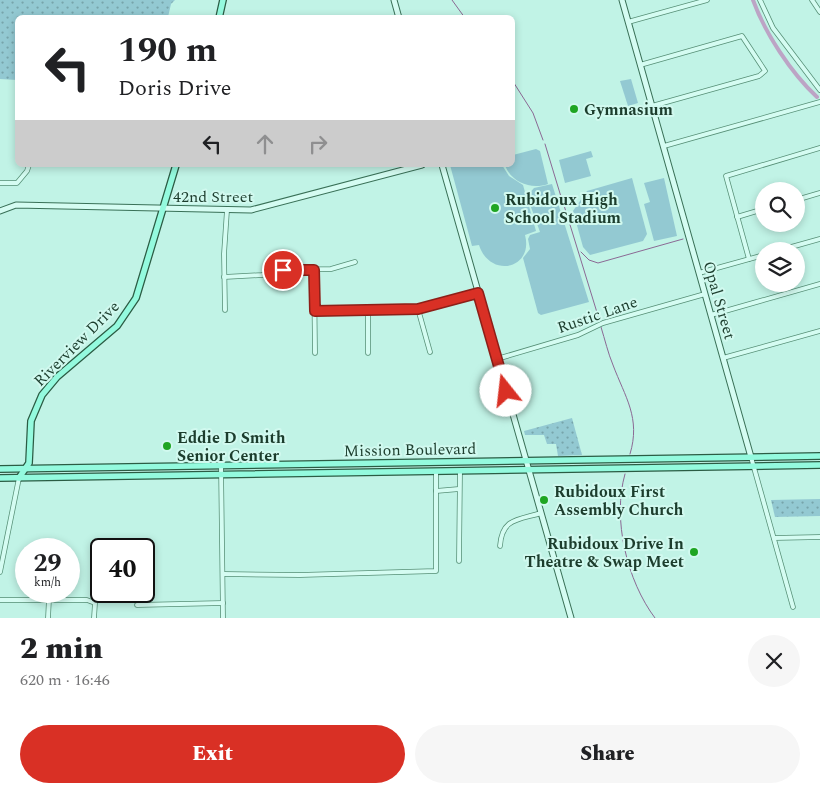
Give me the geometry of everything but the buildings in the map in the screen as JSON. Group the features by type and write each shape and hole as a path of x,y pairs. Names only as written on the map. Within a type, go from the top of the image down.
{"main road":[{"path":"220,15 223,0"},
{"name":"Riverview Drive","path":"19,478 29,463 31,421 42,395 57,377 105,338 130,309 141,286 175,167"},
{"name":"Mission Boulevard","path":"0,469 820,456"},
{"name":"Mission Boulevard","path":"0,478 820,465"}],"street":[{"path":"394,0 398,15"},
{"name":"Opal Street","path":"622,0 793,607"},
{"path":"628,22 707,0"},
{"path":"760,0 773,28 820,90"},
{"path":"812,0 820,11"},
{"path":"640,64 742,36 765,71 759,76 652,106"},
{"path":"664,146 820,102"},
{"path":"749,259 726,176 820,148"},
{"path":"0,182 17,183 28,167"},
{"name":"42nd Street","path":"0,211 16,205 227,210 261,209 415,167"},
{"path":"443,167 571,618"},
{"path":"805,197 820,193"},
{"path":"225,310 224,277 227,210"},
{"path":"737,217 755,212"},
{"path":"805,243 820,239"},
{"path":"699,273 755,257"},
{"path":"224,277 262,275 283,270 331,269 354,262"},
{"path":"314,270 315,353"},
{"path":"711,315 820,284"},
{"path":"315,311 368,308 418,309 478,293"},
{"name":"Rustic Lane","path":"497,359 578,336 597,324 705,294"},
{"path":"368,308 368,353"},
{"path":"418,309 430,352"},
{"path":"723,358 820,331"},
{"path":"222,466 223,618"},
{"path":"224,574 300,576 436,571 436,471"},
{"path":"459,561 460,471"},
{"name":"Riverview Drive","path":"0,572 19,478"},
{"path":"436,491 459,489"},
{"path":"500,546 505,526 541,513"},
{"path":"774,538 820,537"},
{"path":"0,600 15,600"},
{"path":"80,600 95,603 94,618"},
{"path":"48,618 49,603"},
{"path":"138,604 223,603"}],"shaded area":[{"path":"0,0 175,0 171,4 168,15 15,15 15,80 0,79"},
{"path":"631,79 638,103 628,106 620,81"},
{"path":"536,149 540,151 548,184 535,186 517,181 506,167 515,167 515,154"},
{"path":"591,151 593,157 586,159 591,176 565,183 559,160"},
{"name":"Rubidoux High School Stadium","path":"451,167 503,167 509,176 523,185 536,231 525,235 526,247 523,256 509,266 492,263 485,256 479,245 472,246"},
{"path":"632,178 647,234 643,241 590,255 583,247 573,211 587,191"},
{"path":"664,178 677,236 654,241 644,204 650,202 644,183"},
{"path":"552,184 589,302 541,315 538,313 523,258 530,249 528,239 530,235 540,232 527,196 534,188"},
{"path":"572,418 582,455 558,456 556,444 547,444 544,435 525,435 524,431"},
{"path":"820,499 820,516 775,517 771,500"}],"waterway":[{"path":"452,0 463,15"},
{"path":"753,0 764,26 780,52 817,97"},
{"path":"515,85 533,113 543,140"},
{"path":"545,144 562,200"},
{"path":"563,202 599,319"},
{"path":"581,252 589,260 598,263 683,239"},
{"path":"601,327 633,418 634,429 630,454"},
{"path":"625,474 621,492 621,530 630,568 645,603 655,618"}],"place":[{"name":"Gymnasium","path":"574,109"},
{"name":"Rubidoux High School Stadium","path":"495,208"},
{"name":"Eddie D Smith Senior Center","path":"167,446"},
{"name":"Rubidoux First Assembly Church","path":"544,500"},
{"name":"Rubidoux Drive In Theatre & Swap Meet","path":"694,552"}],"route":[{"path":"283,270 314,270 315,311 368,308 418,309 478,293 506,391"}]}
